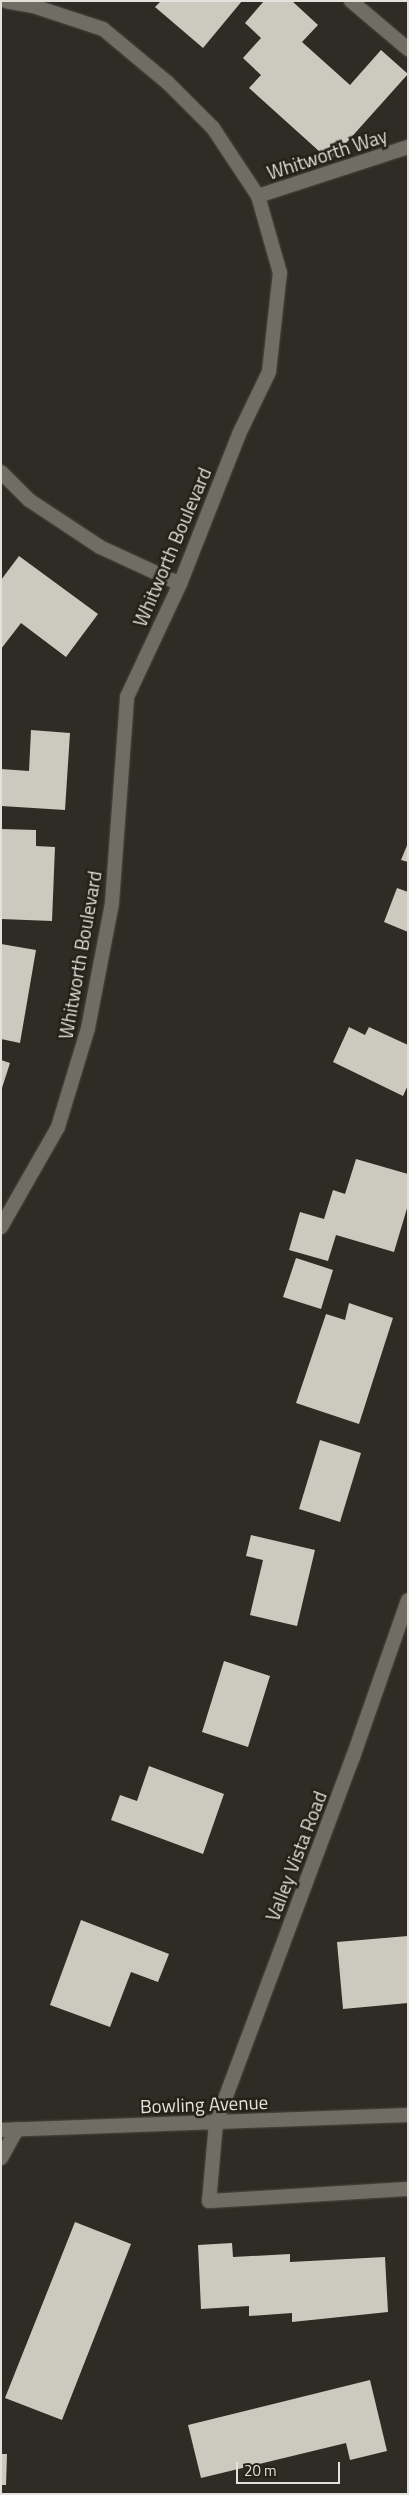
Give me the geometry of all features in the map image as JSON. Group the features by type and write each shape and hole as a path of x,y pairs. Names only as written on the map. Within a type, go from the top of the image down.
{"street":[{"name":"Whitworth Boulevard","path":"1,1227 58,1128 88,1028 112,903 127,697 180,584 239,434 269,372 280,273 258,196 213,128 168,83 103,29 33,6 6,1"},
{"path":"351,1 408,49"},
{"name":"Whitworth Way","path":"258,196 408,147"},
{"path":"1,472 29,500 100,547 180,584"},
{"name":"Valley Vista Road","path":"408,1600 353,1757 216,2123 209,2201 408,2189"},
{"name":"Bowling Avenue","path":"1,2130 408,2115"},
{"path":"1,2158 17,2129"}],"building":[{"path":"161,1 242,1 203,48 155,7"},
{"path":"264,1 292,1 318,25 302,42 350,85 381,50 408,74 330,161 249,88 261,75 243,58 261,38 245,23"},
{"path":"19,556 98,614 66,657 21,623 1,649 1,580"},
{"path":"31,730 70,733 65,810 1,806 1,769 29,771"},
{"path":"1,829 36,830 36,846 55,847 52,921 1,919"},
{"path":"408,843 408,862 401,860"},
{"path":"397,888 408,892 408,932 384,922"},
{"path":"1,944 36,950 20,1043 1,1039"},
{"path":"349,1027 365,1035 369,1027 408,1045 408,1085 403,1096 333,1062"},
{"path":"1,1060 10,1063 2,1088 1,1088"},
{"path":"356,1159 408,1174 408,1205 394,1252 336,1235 328,1261 289,1250 300,1212 324,1219 333,1190 345,1194"},
{"path":"296,1258 333,1270 321,1309 283,1297"},
{"path":"349,1303 393,1318 359,1424 296,1403 326,1314 345,1320"},
{"path":"320,1440 361,1453 340,1522 299,1509"},
{"path":"251,1535 315,1550 297,1626 250,1615 263,1560 246,1556"},
{"path":"224,1661 270,1676 248,1747 202,1732"},
{"path":"149,1766 224,1794 203,1854 111,1820 120,1795 137,1801"},
{"path":"81,1920 169,1954 158,1982 131,1972 110,2027 50,2005"},
{"path":"408,1936 408,2003 343,2009 337,1942"},
{"path":"75,2222 131,2244 62,2420 5,2398"},
{"path":"232,2243 233,2257 290,2254 290,2262 385,2257 388,2312 292,2322 292,2313 249,2316 249,2306 201,2309 198,2245"},
{"path":"370,2380 387,2451 350,2460 346,2443 201,2478 188,2425"},
{"path":"1,2454 7,2454 6,2485 1,2485"}]}
